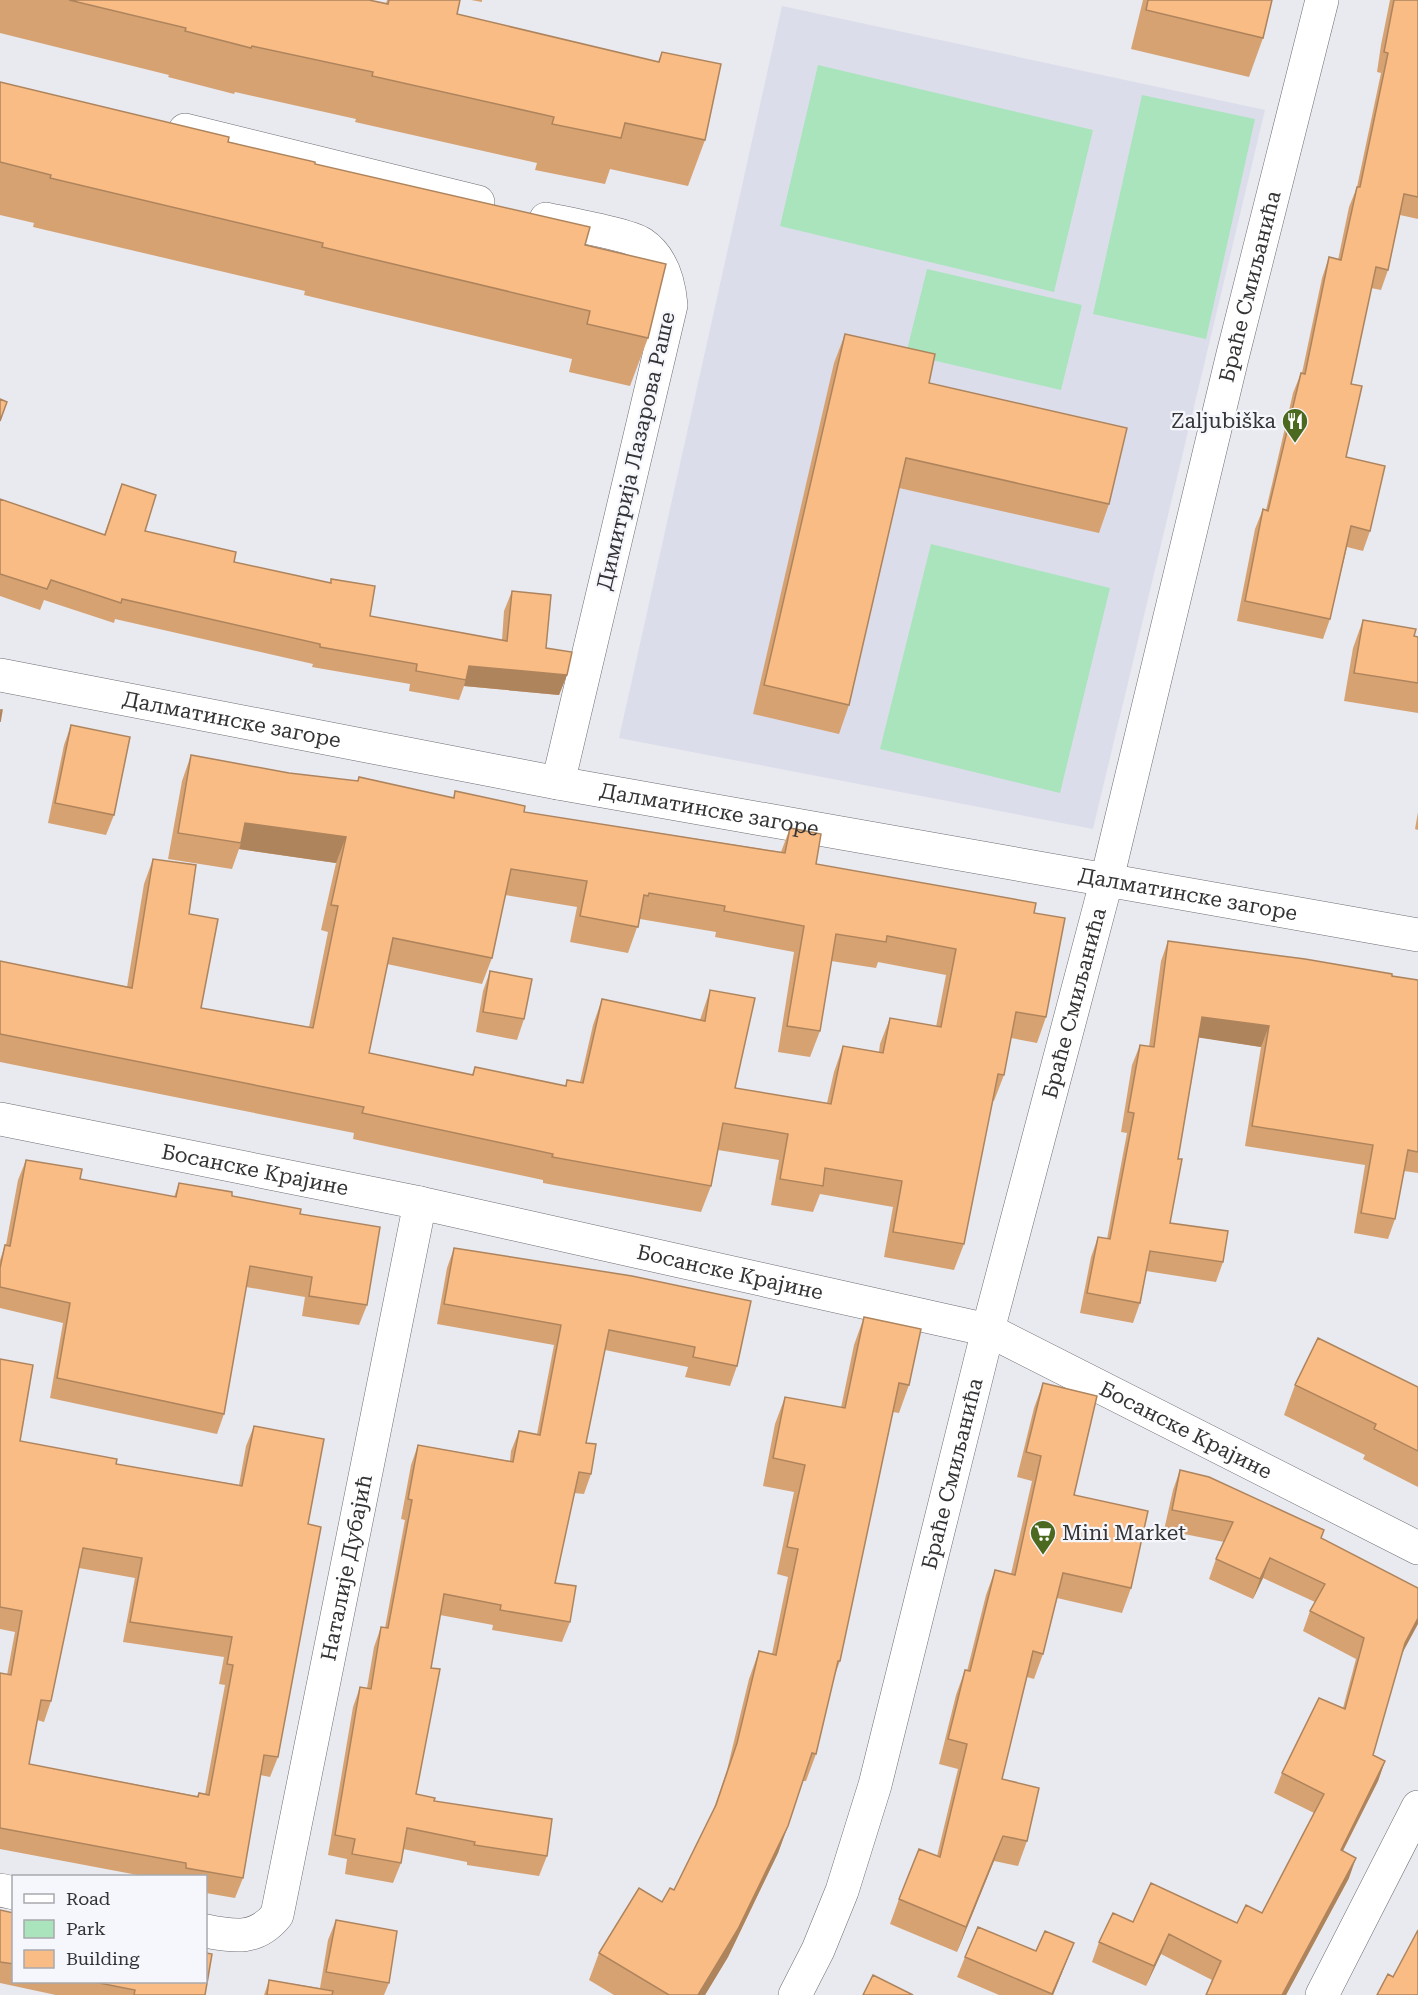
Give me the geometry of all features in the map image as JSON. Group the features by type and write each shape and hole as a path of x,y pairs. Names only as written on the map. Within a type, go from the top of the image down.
{"street":[{"name":"Браће Смиљанића","path":"795,1995 818,1950 842,1891 875,1785 988,1330 1107,879 1229,369 1322,0"},
{"name":"Димитрија Лазарова Раше","path":"151,122 640,242 659,261 669,284 671,305 558,783"},
{"name":"Далматинске загоре","path":"0,675 558,783 1418,935"},
{"name":"Босанске Крајине","path":"0,1119 420,1203 988,1330 1418,1548"},
{"name":"Наталије Дубајић","path":"207,1931 224,1935 244,1935 265,1929 277,1915 420,1203"},
{"path":"1322,1995 1418,1807"}],"shaded area":[{"path":"782,6 1265,110 1093,829 619,738"}],"green space":[{"path":"818,65 1093,130 1054,292 780,226"},
{"path":"1142,95 1255,119 1206,339 1093,314"},
{"path":"927,269 1082,305 1061,390 906,354"},
{"path":"931,544 1110,588 1060,793 880,749"}],"building":[{"path":"69,0 369,0 388,4 389,0 460,0 457,14 659,62 662,52 721,64 705,140 625,123 621,138 552,124 554,117 372,76 373,72 252,46 251,48 185,31 186,28"},
{"path":"1148,0 1272,0 1263,38 1146,10"},
{"path":"1394,0 1418,0 1418,197 1404,194 1388,270 1376,267 1351,384 1362,386 1346,457 1385,466 1370,531 1351,526 1330,619 1245,601 1263,509 1268,511 1301,373 1305,374 1329,257 1341,260 1357,187 1360,187 1388,53 1384,52"},
{"path":"0,82 229,137 228,142 315,162 315,164 590,227 585,245 666,264 648,338 587,324 590,311 322,247 323,243 50,178 51,175 0,162"},
{"path":"845,334 935,354 929,383 1127,428 1109,504 906,458 849,705 764,685"},
{"path":"0,399 7,402 0,421"},
{"path":"122,484 156,495 145,531 236,552 234,562 331,583 331,579 375,586 370,616 507,641 512,591 551,595 546,648 572,652 567,675 469,666 466,680 416,671 417,664 320,647 320,644 122,599 121,603 51,580 47,589 0,574 0,499 105,535"},
{"path":"1363,620 1416,629 1414,636 1418,637 1418,683 1354,673"},
{"path":"71,725 130,737 114,815 55,803"},
{"path":"191,755 289,773 358,781 359,777 454,798 455,791 525,806 524,812 785,853 790,828 821,834 816,864 1036,903 1034,913 1065,918 1046,1017 1016,1012 1004,1075 998,1074 964,1244 893,1232 902,1181 825,1168 823,1186 780,1179 788,1134 723,1123 711,1186 552,1157 553,1154 362,1113 364,1107 0,1034 0,961 132,988 153,859 196,865 189,914 218,919 201,1008 313,1028 338,906 331,905 346,837 245,823 241,843 178,833","holes":["511,869 587,881 580,916 638,927 644,895 648,896 649,893 725,906 724,911 804,926 787,1026 820,1031 836,934 886,942 887,936 956,949 941,1027 890,1018 883,1053 843,1046 831,1104 735,1088 755,998 710,990 705,1021 602,999 583,1083 567,1080 566,1086 475,1067 473,1075 369,1053 393,938 492,958"]},
{"path":"1168,941 1305,959 1418,980 1418,1152 1408,1150 1395,1219 1361,1213 1373,1145 1252,1126 1269,1026 1202,1017 1178,1159 1182,1159 1170,1223 1228,1231 1223,1262 1150,1251 1140,1303 1087,1293 1098,1237 1110,1239 1134,1113 1128,1112 1140,1045 1154,1047"},
{"path":"490,971 532,979 524,1019 483,1012"},
{"path":"26,1160 82,1169 80,1179 176,1197 179,1183 232,1192 232,1196 301,1209 300,1214 380,1227 367,1305 309,1296 312,1277 250,1266 224,1414 57,1378 70,1303 0,1287 0,1268 5,1245 10,1246"},
{"path":"454,1248 632,1276 751,1301 737,1366 693,1357 695,1347 609,1330 586,1443 596,1444 591,1474 579,1472 555,1583 576,1586 570,1622 500,1610 501,1605 444,1594 431,1668 440,1669 416,1794 435,1798 434,1801 552,1819 547,1856 474,1845 475,1842 407,1828 401,1863 352,1854 355,1839 335,1835 360,1687 371,1689 381,1627 388,1628 412,1500 408,1499 418,1445 513,1462 519,1431 540,1435 561,1325 444,1304"},
{"path":"864,1317 921,1329 909,1385 899,1383 840,1661 838,1661 816,1754 812,1753 788,1826 738,1929 698,1995 669,1995 599,1953 639,1888 662,1902 670,1888 674,1890 716,1805 737,1743 759,1651 776,1655 798,1549 787,1547 805,1465 773,1458 785,1397 845,1408"},
{"path":"1318,1338 1418,1387 1418,1451 1374,1429 1376,1424 1295,1385"},
{"path":"0,1359 33,1365 20,1441 117,1459 116,1464 242,1486 254,1426 324,1439 308,1524 321,1527 278,1757 264,1755 243,1878 186,1868 186,1863 0,1828 0,1673 11,1675 22,1611 0,1607","holes":["83,1548 142,1558 130,1622 232,1637 227,1664 233,1665 209,1795 199,1793 198,1797 29,1764 41,1700 51,1701"]},
{"path":"1043,1383 1097,1396 1074,1495 1148,1511 1131,1588 1063,1573 1043,1654 1033,1651 1002,1779 1039,1788 1027,1841 1003,1836 966,1927 899,1899 919,1849 940,1857 967,1744 948,1739 965,1670 970,1671 995,1570 1015,1575 1041,1456 1026,1452"},
{"path":"1180,1470 1209,1477 1324,1530 1321,1538 1418,1588 1418,1618 1405,1643 1373,1755 1385,1761 1341,1850 1356,1858 1282,1995 1206,1995 1221,1961 1169,1934 1154,1966 1099,1942 1113,1913 1133,1922 1151,1883 1237,1923 1246,1905 1262,1913 1324,1794 1282,1773 1319,1698 1345,1709 1364,1638 1310,1611 1325,1584 1270,1558 1260,1579 1216,1559 1233,1522 1172,1510"},
{"path":"0,1910 12,1913 12,1964 0,1962"},
{"path":"336,1920 397,1931 389,1983 326,1972"},
{"path":"978,1927 1036,1951 1045,1931 1074,1943 1052,1994 965,1957"},
{"path":"1418,1930 1418,1995 1377,1995 1388,1974 1393,1977"},
{"path":"207,1953 212,1954 205,1995 134,1995 135,1990 99,1983 207,1983"},
{"path":"873,1975 913,1995 863,1995"},
{"path":"269,1980 333,1991 332,1995 267,1995"}],"place":[{"name":"Zaljubiška","path":"1295,444"},
{"name":"Mini Market","path":"1043,1556"}]}
